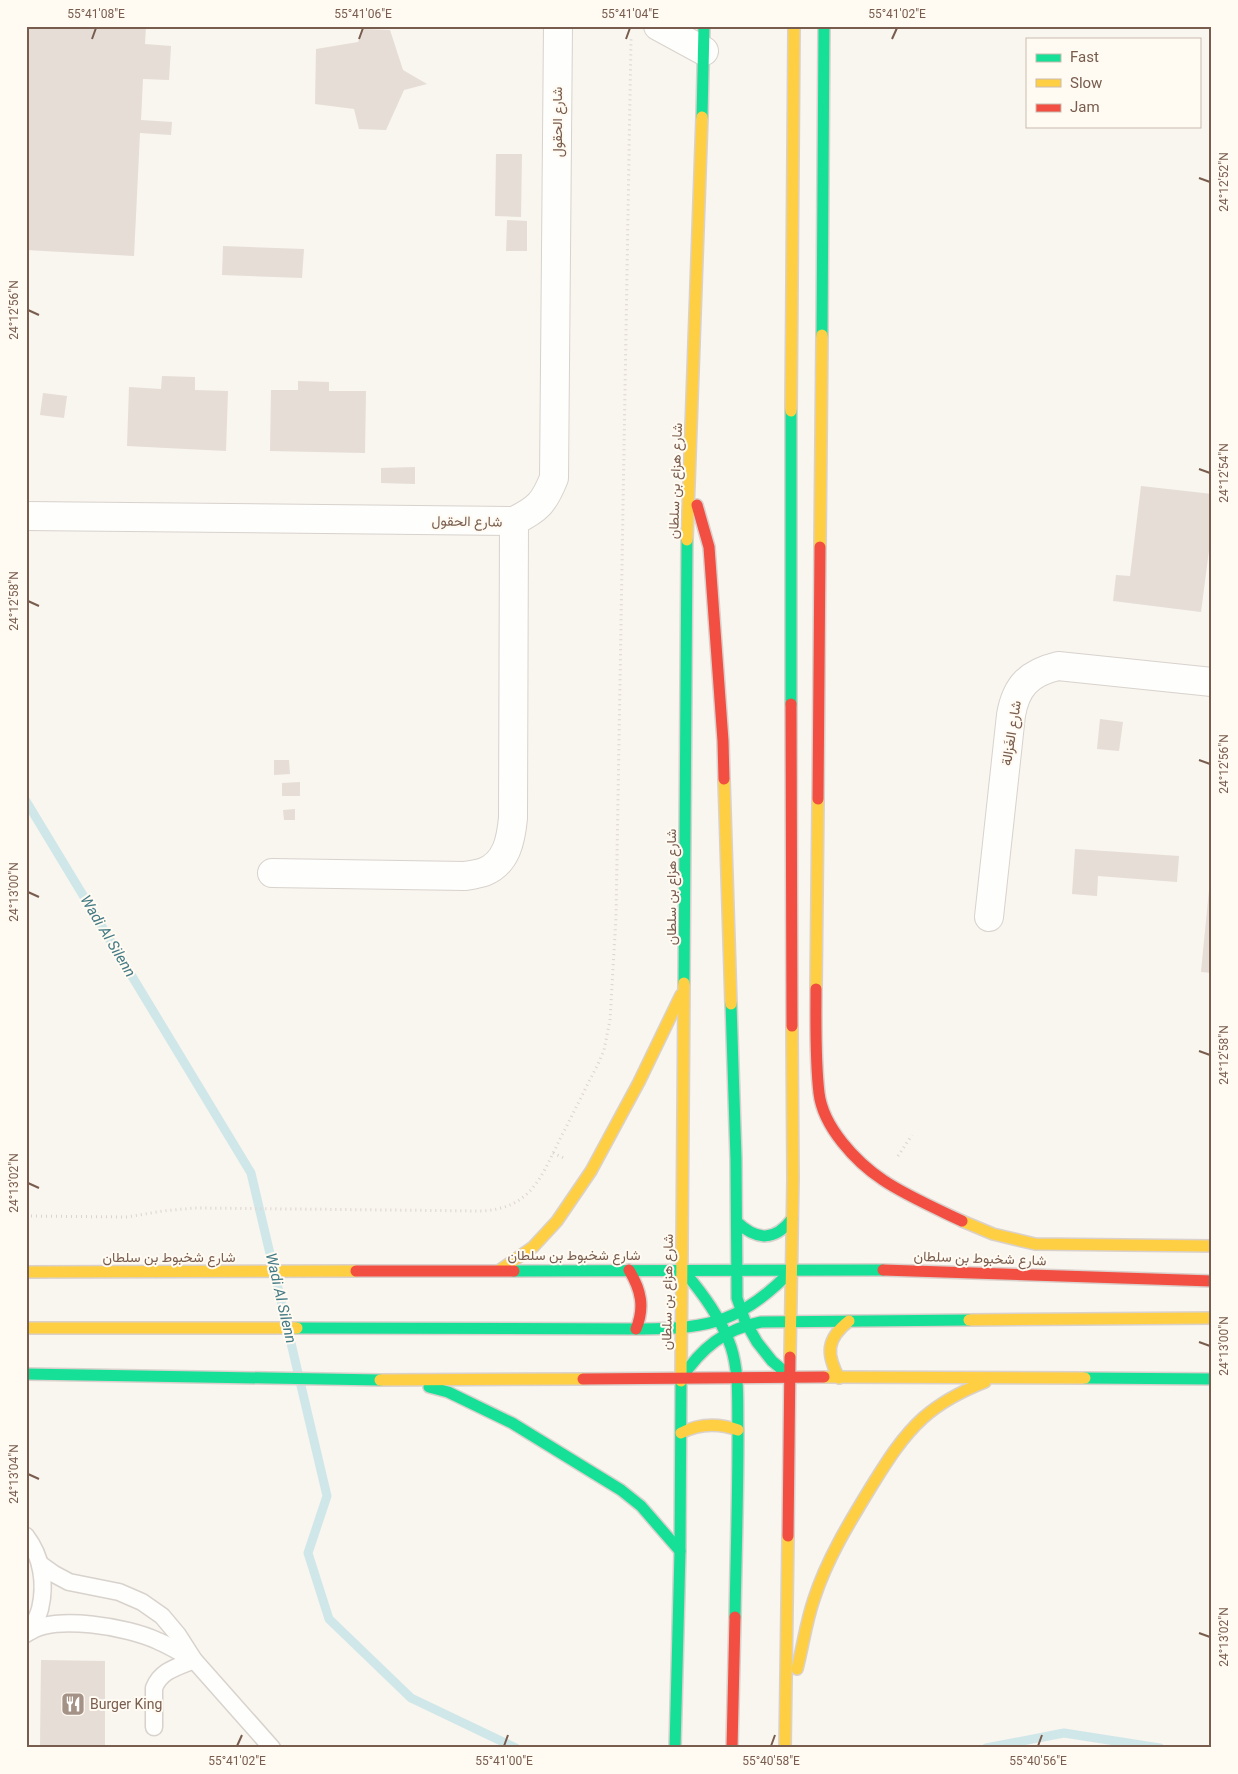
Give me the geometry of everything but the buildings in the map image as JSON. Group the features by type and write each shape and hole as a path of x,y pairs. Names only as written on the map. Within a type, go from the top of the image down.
{"main road":[{"path":"785,1748 792,1270 790,553 794,26"},
{"path":"824,26 816,1034 819,1094 825,1115 845,1147 883,1180 947,1214 993,1234 1035,1244 1212,1246"},
{"name":"شارع هزاع بن سلطان","path":"675,1748 680,1551 683,1270 687,554 704,39"},
{"path":"690,480 709,547 718,668 723,760 736,1159 737,1298 740,1312 755,1340 777,1367 791,1378"},
{"path":"500,1270 532,1247 557,1221 591,1172 639,1082 685,987"},
{"path":"737,1222 743,1229 752,1234 771,1236 780,1232 792,1219"},
{"path":"629,1270 640,1290 643,1300 641,1320 636,1329"},
{"path":"683,1270 703,1294 726,1333 735,1364 737,1379 738,1430 732,1748"},
{"path":"26,1328 682,1328 720,1321 740,1312 769,1293 792,1270"},
{"name":"شارع شخبوط بن سلطان","path":"26,1272 883,1270 1212,1281"},
{"path":"681,1379 700,1352 726,1333 747,1324 791,1320 1212,1318"},
{"path":"840,1378 833,1368 830,1346 840,1327 849,1321"},
{"path":"26,1374 406,1380 791,1378 1212,1379"},
{"path":"786,1716 813,1601 845,1528 878,1474 903,1437 924,1417 946,1400 972,1387 999,1378"},
{"path":"406,1380 448,1392 480,1406 512,1423 621,1490 642,1506 680,1551"},
{"path":"681,1433 690,1428 714,1424 738,1430"}],"street":[{"name":"شارع الحقول","path":"26,516 514,521 532,512 546,497 554,478 558,26"},
{"path":"658,26 704,39"},
{"path":"272,873 465,876 486,871 503,858 511,838 513,818 514,521"},
{"name":"شارع الغَزالة","path":"989,917 1011,715 1014,700 1021,687 1031,677 1044,670 1058,666 1212,682"}],"lane":[{"path":"26,1536 32,1544 40,1564 43,1587 40,1610 28,1633"},
{"path":"40,1564 69,1582 119,1592 142,1602 162,1616 178,1635 194,1660 272,1748"},
{"path":"28,1633 52,1624 88,1624 123,1629 157,1640 194,1660"},
{"path":"154,1727 154,1688 156,1682 165,1672 194,1660"}],"path":[{"path":"26,1216 127,1216 195,1208 496,1210 510,1206 521,1199 537,1182 553,1153 599,1062 608,1035 616,918 632,36"}],"waterway":[{"name":"Wadi Al Silenn","path":"26,801 251,1173 327,1496 308,1553 329,1619 411,1698 516,1748"},
{"name":"Wadi Al Silenn","path":"986,1748 1064,1733 1160,1748"}],"traffic: fast":[{"path":"702,117 704,26"},
{"path":"822,335 824,26"},
{"path":"791,411 791,704"},
{"path":"684,983 687,540"},
{"path":"731,1004 736,1159 737,1298 745,1321 757,1342 772,1361 791,1377"},
{"path":"737,1222 752,1233 766,1236 779,1231 792,1219"},
{"path":"683,1270 717,1316 727,1336 736,1368 738,1434 735,1617"},
{"path":"297,1328 667,1329 688,1327 707,1324 742,1311 775,1287 792,1270"},
{"path":"514,1271 883,1270"},
{"path":"681,1379 697,1358 715,1342 736,1330 761,1322 969,1320"},
{"path":"26,1374 380,1380"},
{"path":"1085,1378 1212,1379"},
{"path":"675,1748 680,1551 681,1381"},
{"path":"429,1387 448,1392 512,1423 621,1490 641,1506 680,1551"}],"traffic: slow":[{"path":"791,411 794,26"},
{"path":"687,540 702,117"},
{"path":"820,547 822,335"},
{"path":"724,779 731,1004"},
{"path":"816,989 818,799"},
{"path":"681,1381 684,983"},
{"path":"500,1270 533,1247 557,1221 591,1171 639,1082 681,995"},
{"path":"790,1357 793,1179 792,1026"},
{"path":"962,1221 993,1234 1035,1244 1212,1246"},
{"path":"26,1272 356,1271"},
{"path":"969,1320 1212,1318"},
{"path":"839,1378 832,1362 830,1347 836,1334 849,1321"},
{"path":"26,1328 297,1328"},
{"path":"824,1377 1085,1378"},
{"path":"380,1380 583,1379"},
{"path":"797,1669 811,1608 825,1570 847,1528 888,1460 901,1442 930,1412 952,1397 985,1382"},
{"path":"681,1433 695,1427 709,1425 738,1430"},
{"path":"785,1748 788,1536"}],"traffic: jam":[{"path":"697,505 709,547 724,779"},
{"path":"818,799 820,547"},
{"path":"791,704 792,1026"},
{"path":"816,989 816,1054 819,1093 822,1106 834,1131 852,1154 883,1180 962,1221"},
{"path":"629,1270 639,1292 641,1306 636,1329"},
{"path":"883,1270 1212,1281"},
{"path":"356,1271 514,1271"},
{"path":"788,1536 790,1357"},
{"path":"583,1379 824,1377"},
{"path":"732,1748 735,1617"}],"place":[{"name":"Burger King","path":"73,1704"}]}
